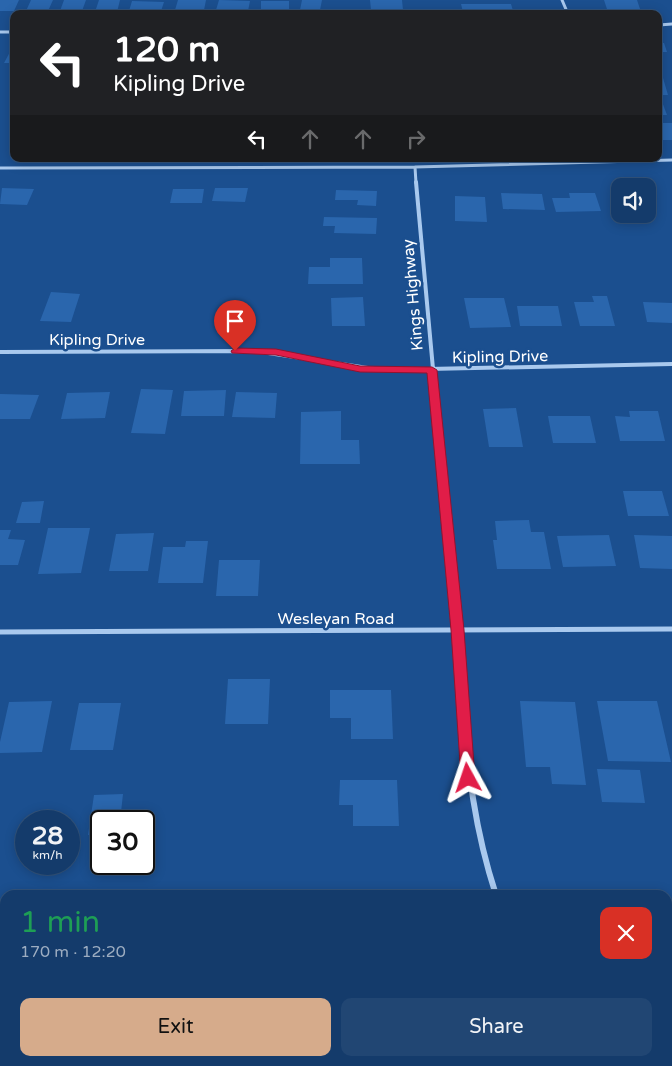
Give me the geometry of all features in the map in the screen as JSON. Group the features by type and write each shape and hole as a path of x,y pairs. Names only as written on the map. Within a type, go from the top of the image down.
{"street":[{"path":"0,168 415,167 569,162"},
{"name":"Kings Highway","path":"415,167 432,370 458,630 470,795 480,847 494,890"},
{"name":"Kipling Drive","path":"0,352 255,351 309,358 360,369 432,370 672,364"},
{"name":"Wesleyan Road","path":"0,632 672,629"}],"building":[{"path":"0,0 19,0 14,10 0,11"},
{"path":"31,0 53,0 48,10 26,10"},
{"path":"64,0 86,0 82,10 60,10"},
{"path":"99,0 120,0 118,10 96,10"},
{"path":"178,0 206,0 204,10 175,10"},
{"path":"219,0 250,1 248,10 216,10"},
{"path":"302,0 322,0 320,10 300,10"},
{"path":"370,0 402,0 403,10 371,10"},
{"path":"604,0 637,0 640,9 607,9"},
{"path":"132,1 164,2 161,10 129,10"},
{"path":"261,1 289,1 289,10 261,10"},
{"path":"461,4 511,4 513,10 462,10"},
{"path":"662,43 664,43 667,52 662,52"},
{"path":"10,52 10,63 4,63"},
{"path":"662,78 663,78 668,95 662,95"},
{"path":"662,102 667,115 662,115"},
{"path":"662,123 672,123 672,140 662,140"},
{"path":"2,188 34,189 27,205 0,204"},
{"path":"215,188 248,188 245,202 212,201"},
{"path":"173,189 204,189 202,203 170,203"},
{"path":"336,190 377,191 376,206 357,205 358,200 335,200"},
{"path":"501,193 542,194 545,210 503,209"},
{"path":"569,193 595,193 601,211 556,212 552,198 570,198"},
{"path":"455,196 485,197 487,222 455,221"},
{"path":"324,217 377,218 376,234 334,233 335,226 323,226"},
{"path":"330,258 362,258 363,284 308,284 309,267 330,267"},
{"path":"51,292 80,294 71,322 40,321"},
{"path":"592,296 607,296 615,326 580,326 574,302 594,302"},
{"path":"363,297 365,326 332,326 331,298"},
{"path":"464,298 504,298 511,327 470,328"},
{"path":"643,302 672,303 672,323 647,322"},
{"path":"517,306 558,306 562,326 520,326"},
{"path":"141,389 173,390 165,434 131,433"},
{"path":"226,390 224,416 181,416 184,391"},
{"path":"110,392 105,418 61,419 67,393"},
{"path":"236,392 277,393 275,418 232,417"},
{"path":"0,394 39,395 30,419 0,419"},
{"path":"516,408 523,447 489,447 483,409"},
{"path":"341,411 341,440 359,440 360,464 300,464 301,412"},
{"path":"629,411 658,411 665,441 620,441 615,416 630,417"},
{"path":"548,416 590,416 596,443 553,443"},
{"path":"623,491 662,491 669,516 628,516"},
{"path":"44,501 40,523 16,523 22,502"},
{"path":"529,520 531,532 544,532 551,569 497,569 493,540 497,540 495,521"},
{"path":"48,528 90,528 81,573 38,574"},
{"path":"0,530 11,530 8,539 25,540 18,565 0,565"},
{"path":"154,533 148,571 109,571 116,534"},
{"path":"609,535 616,566 563,567 557,536"},
{"path":"634,535 672,536 672,569 640,568"},
{"path":"186,541 208,541 203,583 158,583 163,547 185,547"},
{"path":"219,560 260,560 258,596 216,596"},
{"path":"228,679 270,679 268,724 225,724"},
{"path":"330,690 391,690 393,739 351,739 351,718 330,718"},
{"path":"52,701 42,752 0,753 0,742 9,702"},
{"path":"520,701 575,702 586,785 552,784 550,767 526,767"},
{"path":"597,701 657,701 671,762 608,761"},
{"path":"79,703 121,703 113,750 70,750"},
{"path":"597,769 640,770 645,803 602,802"},
{"path":"340,780 397,780 399,826 353,826 353,805 339,805"},
{"path":"123,794 121,810 92,810 94,795"}],"route":[{"path":"235,351 276,352 360,369 432,370 458,630 468,778"}]}
